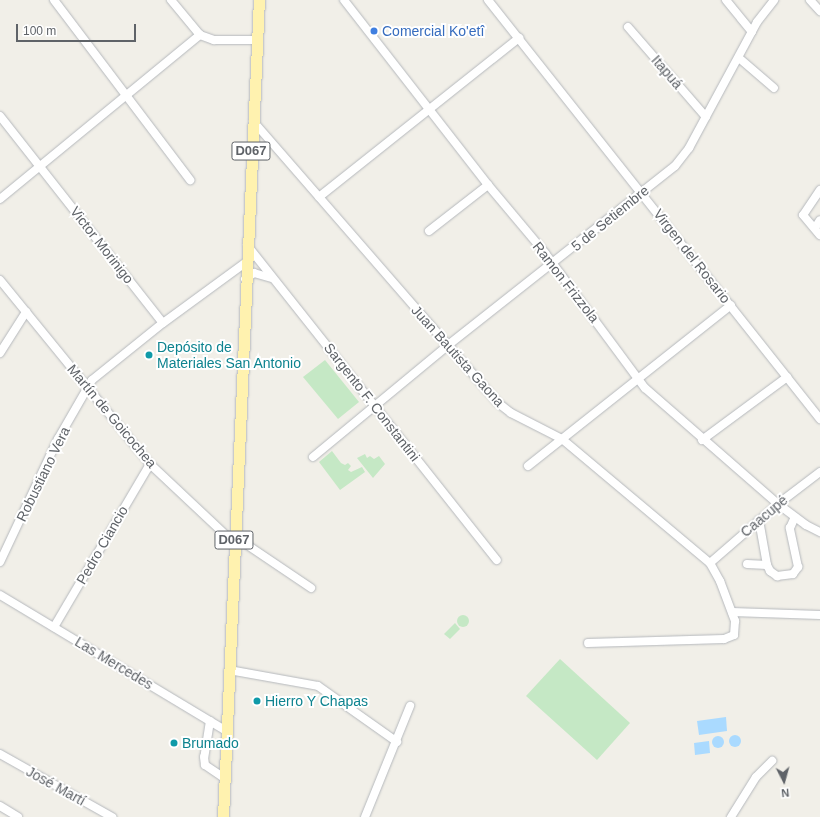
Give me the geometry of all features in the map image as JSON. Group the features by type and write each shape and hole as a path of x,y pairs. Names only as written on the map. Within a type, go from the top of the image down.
{"main road":[{"name":"D067","path":"223,817 245,263 259,0"}],"street":[{"path":"54,0 190,180"},
{"path":"171,0 200,35 214,40 257,40"},
{"name":"Ramon Frizzola","path":"344,0 428,110 552,264 637,379 702,440 778,504 794,517 820,532"},
{"name":"Virgen del Rosario","path":"488,0 820,419"},
{"path":"726,0 752,32"},
{"name":"5 de Setiembre","path":"313,457 447,346 675,166 689,148 752,32 774,0"},
{"path":"810,0 820,11"},
{"name":"Itapuá","path":"628,27 706,117"},
{"path":"0,199 41,167 126,94 200,35"},
{"path":"319,197 519,38"},
{"path":"738,58 774,88"},
{"name":"Victor Morinigo","path":"0,116 163,323"},
{"name":"Juan Bautista Gaona","path":"253,121 469,372 503,408 562,439 710,563 720,581 732,612 736,628 734,635 714,640 588,643"},
{"path":"429,231 488,185"},
{"path":"820,190 803,215 820,235"},
{"path":"815,228 820,220"},
{"name":"Sargento F. Constantini","path":"246,244 497,560"},
{"name":"Robustiano Vera","path":"0,562 58,439 97,374 245,263"},
{"path":"245,280 254,273 274,279"},
{"name":"Martín de Goicochea","path":"0,280 150,464 234,540 311,588"},
{"path":"528,466 731,306"},
{"path":"0,353 26,312"},
{"path":"702,440 787,377"},
{"name":"Pedro Ciancio","path":"54,627 150,464"},
{"name":"Caacupé","path":"710,563 778,504 820,472"},
{"path":"759,520 767,565 777,576 793,574 798,567 790,528 794,517"},
{"path":"747,564 767,565"},
{"name":"Las Mercedes","path":"0,595 226,731"},
{"path":"732,612 820,615"},
{"path":"229,670 318,686 397,742"},
{"path":"365,817 397,742 410,706"},
{"path":"210,721 204,761 206,767 224,778"},
{"name":"José Martí","path":"0,754 112,817"},
{"path":"731,817 756,777 772,762"},
{"path":"0,806 18,817"}],"green space":[{"path":"325,360 359,402 338,419 303,377"},
{"path":"332,451 341,463 345,465 348,463 351,466 348,470 351,472 362,467 365,472 340,490 319,462"},
{"path":"365,454 367,458 370,456 374,459 379,456 385,464 373,478 357,458"},
{"path":"461,615 465,615 469,621 465,627 461,627 457,623 457,619"},
{"path":"455,623 460,629 450,639 444,634"},
{"path":"560,659 630,723 597,760 526,696"}],"water":[{"path":"726,717 727,731 699,735 697,721"},
{"path":"737,735 740,736 740,746 733,747 730,746 729,739 730,736"},
{"path":"716,736 720,736 724,742 720,748 716,748 712,744 712,740"},
{"path":"709,741 710,753 695,755 694,743"}],"place":[{"name":"Comercial Ko'etî","path":"374,31"},
{"name":"Depósito de Materiales San Antonio","path":"149,355"},
{"name":"Hierro Y Chapas","path":"257,701"},
{"name":"Brumado","path":"174,743"}]}
